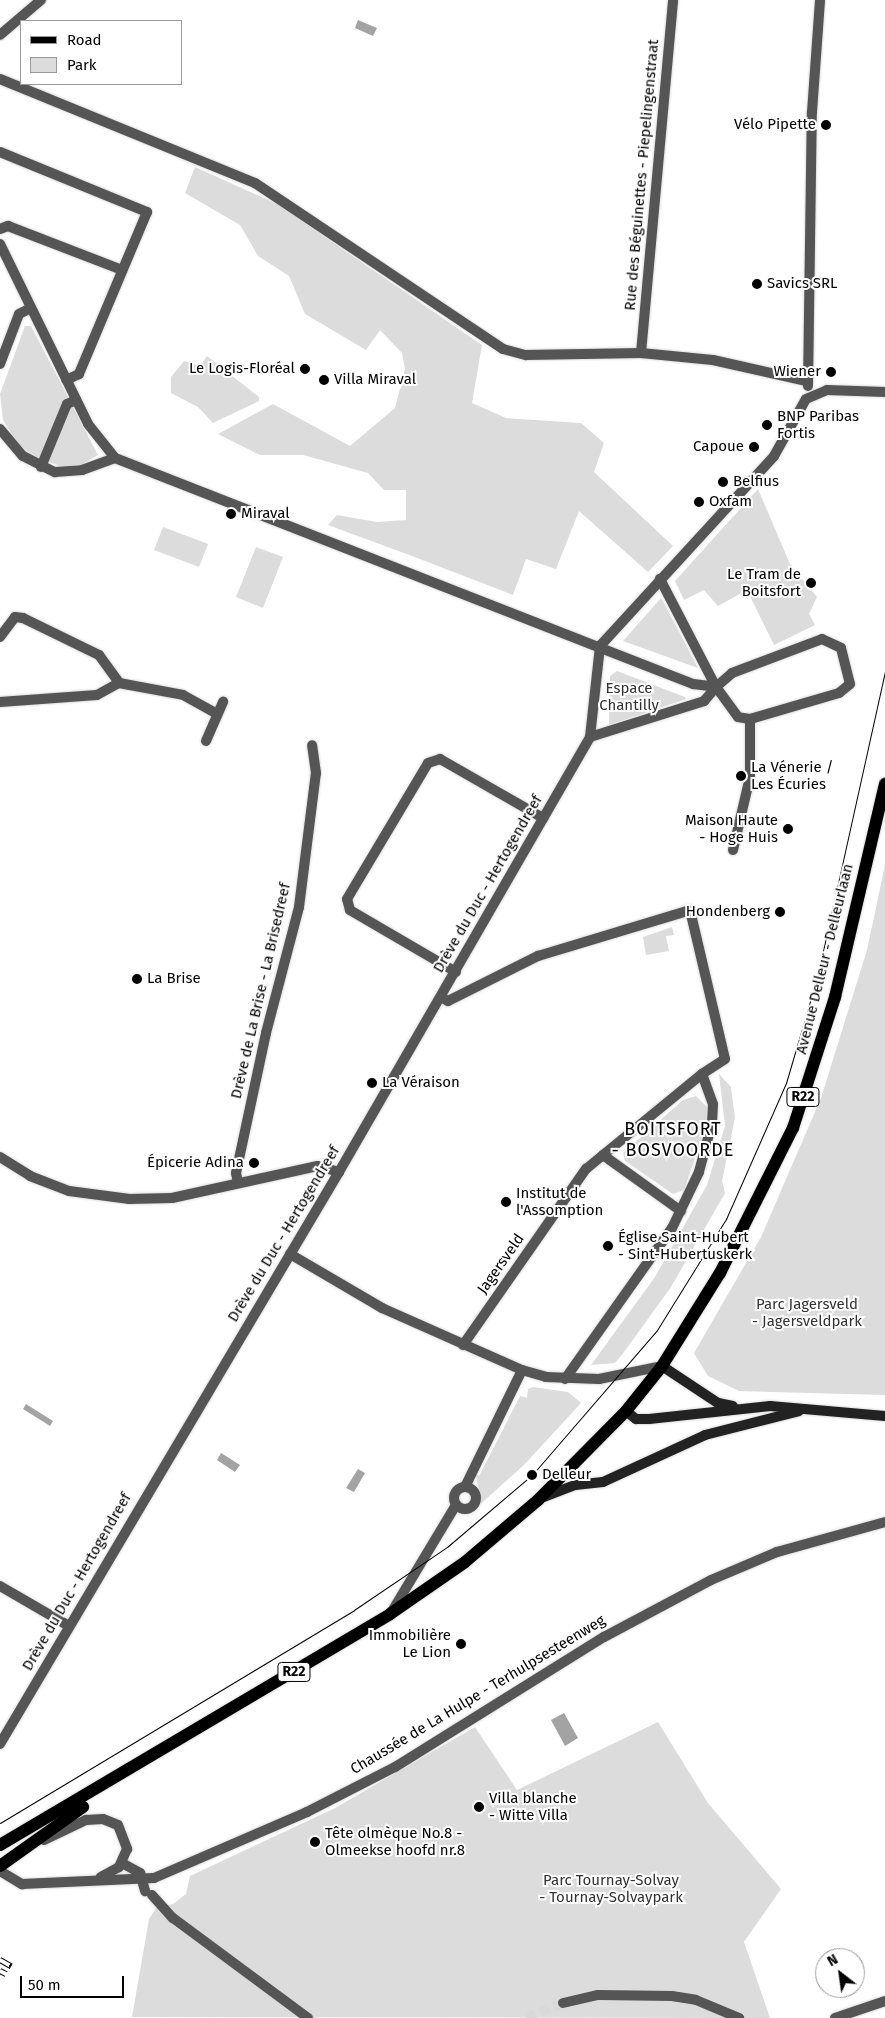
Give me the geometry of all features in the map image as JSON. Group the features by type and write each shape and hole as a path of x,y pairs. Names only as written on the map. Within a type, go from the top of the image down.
{"main road":[{"name":"Avenue Delleur - Delleurlaan","path":"114,1782 390,1614 465,1562 538,1500 626,1411 662,1366 758,1204 792,1128 835,997 885,784"},
{"path":"662,1366 718,1403 736,1407"},
{"path":"626,1411 636,1419 649,1419 736,1407 770,1406 799,1411 885,1416"},
{"path":"538,1500 575,1486 602,1482 705,1435 799,1411"},
{"name":"R22","path":"0,1845 114,1782"},
{"name":"R22","path":"0,1866 29,1848 114,1782"}],"street":[{"path":"0,35 41,0"},
{"name":"Rue des Béguinettes - Piepelingenstraat","path":"641,353 673,0"},
{"path":"812,395 806,381 812,112 820,0"},
{"path":"0,79 255,183 503,349 526,355 641,353 713,360 806,381"},
{"path":"0,152 147,212 79,374 66,380"},
{"path":"0,229 8,226 122,270"},
{"path":"0,245 96,440 115,458 600,646 693,684 716,687"},
{"path":"0,364 19,314 31,308"},
{"path":"600,646 660,579 751,483 781,446 802,404 812,395 827,390 885,392"},
{"path":"41,467 67,404 76,400"},
{"path":"0,429 13,447 41,467 68,473 115,458"},
{"path":"590,737 704,701 716,687 757,661 822,639 837,643 851,678 847,690 763,716 750,719 738,718 716,687 660,579"},
{"path":"0,637 15,617 99,655 120,683"},
{"name":"Drève du Duc - Hertogendreef","path":"0,1744 339,1172 590,737 600,646"},
{"path":"0,702 97,695 120,683 183,695 217,714"},
{"path":"206,741 223,702"},
{"path":"733,850 750,777 750,719"},
{"name":"Drève de La Brise - La Brisedreef","path":"238,1183 236,1173 266,1033 299,907 316,773 312,745"},
{"path":"456,972 350,910 347,898 428,763 440,759 543,818"},
{"name":"Jagersveld","path":"441,997 448,1001 530,959 690,910 725,1059 702,1074 586,1169 463,1345"},
{"path":"564,1379 681,1211 707,1150 712,1123 713,1104 702,1074"},
{"path":"603,1155 681,1211"},
{"path":"0,1157 30,1176 102,1197 172,1198 318,1166 339,1172"},
{"path":"290,1254 382,1308 522,1370 564,1379 618,1377 662,1366"},
{"name":"Avenue Delleur - Delleurlaan","path":"390,1614 456,1505 455,1493 465,1487 522,1370"},
{"path":"456,1505 466,1509 475,1501 472,1490 465,1487"},
{"name":"Chaussée de La Hulpe - Terhulpsesteenweg","path":"0,1870 22,1884 96,1879 147,1889 307,1812 395,1766 604,1637 711,1580 778,1552 885,1522"},
{"path":"0,1586 69,1626"},
{"path":"29,1848 86,1820 104,1819 124,1832 127,1849 122,1863 113,1873 96,1879"},
{"path":"122,1863 140,1872 147,1889 173,1918 308,2018"},
{"path":"564,2003 598,1995 672,1996 716,2006 739,2018"},
{"path":"835,2018 885,2001"}],"green space":[{"path":"195,167 277,204 482,345 472,403 506,418 581,423 604,443 594,472 673,546 648,572 579,511 556,569 526,559 513,595 328,525 337,515 377,522 406,520 406,490 384,490 368,473 303,455 260,455 218,434 273,404 350,446 395,408 405,369 402,353 380,330 366,350 305,314 289,276 258,256 240,225 185,193"},
{"path":"25,326 31,326 98,455 79,466 60,466 38,458 18,445 3,420 0,394"},
{"path":"207,356 259,397 259,401 213,423 198,407 171,393 171,377 184,361 200,366"},
{"path":"758,489 790,564 817,597 809,614 815,625 774,645 747,590 718,606 704,590 684,600 675,581"},
{"path":"163,527 208,544 199,567 154,550"},
{"path":"256,547 283,557 263,608 236,597"},
{"path":"661,598 663,601 698,668 623,641"},
{"name":"Espace Chantilly","path":"617,671 686,699 609,725 610,676"},
{"name":"Parc Jagersveld - Jagersveldpark","path":"885,865 885,1395 739,1391 708,1376 694,1353 761,1237 821,1098 867,950"},
{"path":"672,927 674,935 666,936 669,951 646,955 643,937"},
{"path":"719,1074 731,1087 735,1118 722,1181 725,1193 671,1287 624,1352 615,1363 591,1365 655,1277 707,1185 725,1126"},
{"path":"696,1096 707,1107 707,1124 684,1190 673,1194 625,1161 623,1153 683,1100"},
{"path":"533,1387 568,1392 581,1403 524,1465 476,1508 480,1497 476,1474 479,1476 520,1396 527,1398 528,1389"},
{"name":"Parc Tournay-Solvay - Tournay-Solvaypark","path":"658,1722 708,1803 781,1889 744,1942 770,2018 132,2017 149,1919 156,1908 173,1904 186,1894 190,1876 335,1808 475,1727 517,1790"}],"shaded area":[{"path":"358,20 377,28 373,36 355,28"},
{"path":"26,1404 53,1421 50,1426 23,1409"},
{"path":"221,1453 240,1465 235,1472 217,1460"},
{"path":"358,1469 365,1473 354,1492 346,1488"},
{"path":"564,1713 578,1738 565,1746 551,1720"}],"tunnel":[{"path":"526,2018 563,2003"}],"tram line":[{"path":"0,1823 354,1610 447,1547 532,1475 657,1330 726,1219 786,1083 817,978 885,672"}],"railway":[{"path":"0,1960 11,1966"},
{"path":"0,1971 6,1974"}],"place":[{"name":"Vélo Pipette","path":"826,125"},
{"name":"Savics SRL","path":"757,284"},
{"name":"Le Logis-Floréal","path":"305,369"},
{"name":"Wiener","path":"831,372"},
{"name":"Villa Miraval","path":"324,380"},
{"name":"BNP Paribas Fortis","path":"767,425"},
{"name":"Capoue","path":"754,447"},
{"name":"Belfius","path":"723,482"},
{"name":"Oxfam","path":"699,502"},
{"name":"Miraval","path":"231,514"},
{"name":"Le Tram de Boitsfort","path":"811,583"},
{"name":"La Vénerie / Les Écuries","path":"741,776"},
{"name":"Maison Haute - Hoge Huis","path":"788,829"},
{"name":"Hondenberg","path":"780,912"},
{"name":"La Brise","path":"137,979"},
{"name":"La Véraison","path":"372,1083"},
{"name":"Épicerie Adina","path":"254,1163"},
{"name":"Institut de l'Assomption","path":"506,1202"},
{"name":"Église Saint-Hubert - Sint-Hubertuskerk","path":"608,1246"},
{"name":"Delleur","path":"532,1475"},
{"name":"Immobilière Le Lion","path":"461,1644"},
{"name":"Villa blanche - Witte Villa","path":"479,1807"},
{"name":"Tête olmèque No.8 - Olmeekse hoofd nr.8","path":"315,1842"}],"district":[{"name":"BOITSFORT - BOSVOORDE","path":"673,1140"}]}
